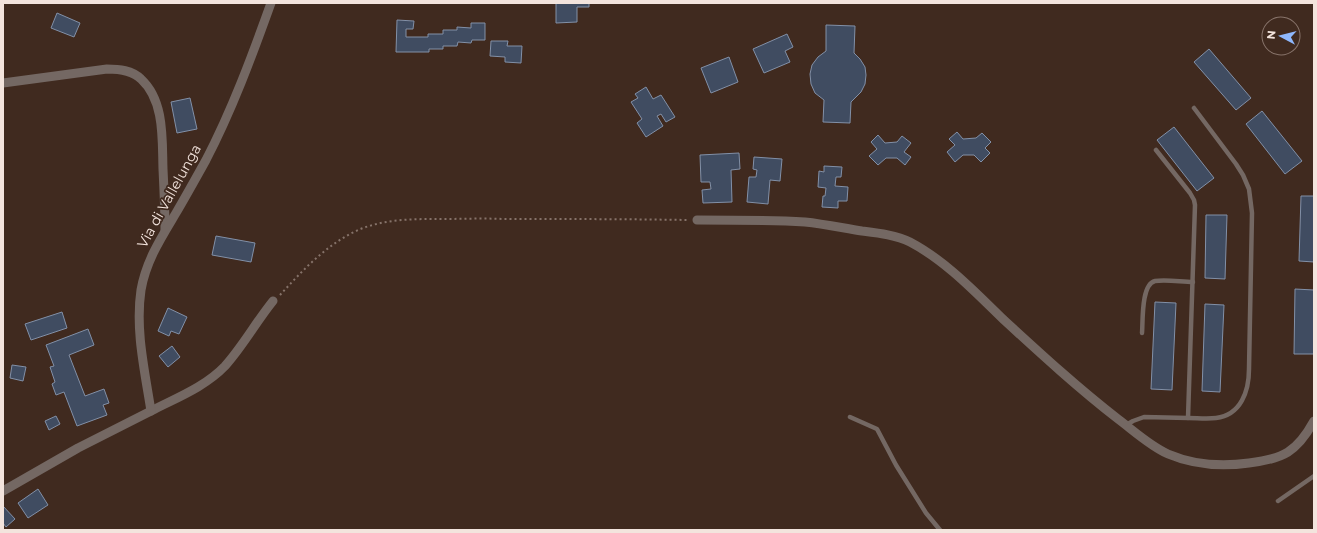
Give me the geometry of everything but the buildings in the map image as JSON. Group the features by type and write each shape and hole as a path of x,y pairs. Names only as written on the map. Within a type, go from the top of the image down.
{"street":[{"name":"Via di Vallelunga","path":"151,411 141,346 140,323 140,298 150,258 199,173 220,132 271,3"},
{"path":"3,83 107,69 127,71 141,79 156,102 160,118 165,230"},
{"path":"697,220 813,223 891,236 910,242 929,252 969,286 1042,354 1100,405 1152,444 1168,454 1197,463 1216,465 1264,462 1281,457 1298,444 1314,421"},
{"path":"3,491 78,448 209,380 234,354 273,301"}],"lane":[{"path":"1126,425 1136,419 1148,416 1217,418 1234,410 1246,394 1249,369 1252,213 1250,195 1245,180 1236,164 1194,108"},
{"path":"1156,150 1190,193 1195,203 1188,418"},
{"path":"1142,333 1145,297 1150,284 1157,281 1193,282"},
{"path":"850,417 878,429 899,471 926,513 940,530"},
{"path":"1278,501 1314,476"}],"path":[{"path":"273,301 324,251 357,231 369,226 413,219 475,218 697,220"}]}
